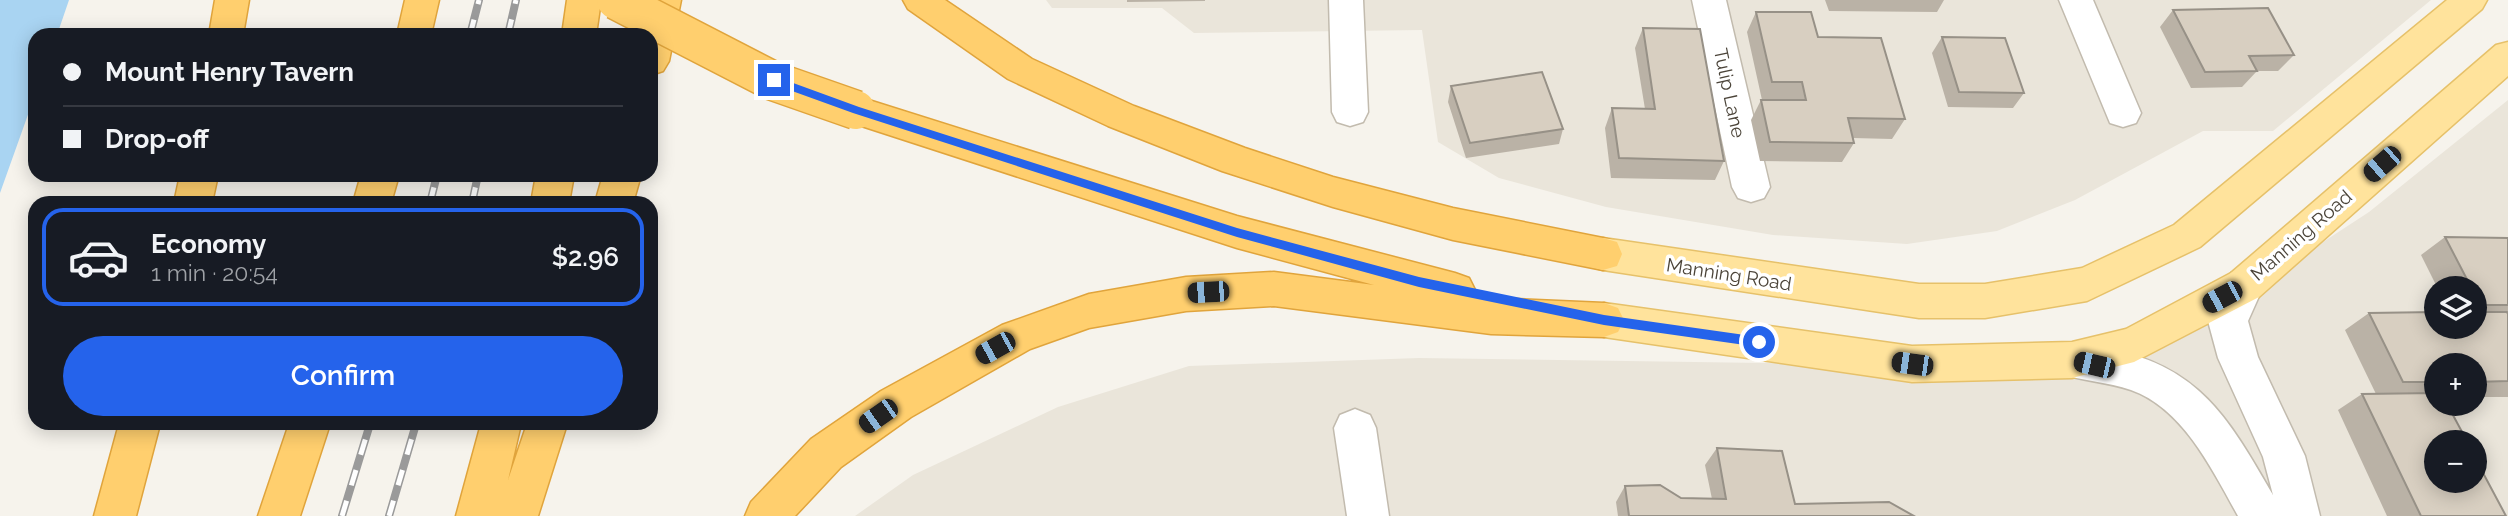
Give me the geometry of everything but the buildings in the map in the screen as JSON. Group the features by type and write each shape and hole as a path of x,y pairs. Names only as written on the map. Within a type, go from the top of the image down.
{"highway":[{"path":"227,28 232,0"},
{"path":"416,28 422,0"},
{"path":"580,28 584,0"},
{"path":"616,0 774,80 856,110 1237,232 1419,282 1604,320"},
{"path":"658,28 664,0"},
{"path":"920,0 1020,69 1121,116 1235,160 1333,192 1453,225 1603,254"},
{"path":"766,516 826,453 896,404 1016,337 1089,311 1186,293 1274,289 1491,317 1604,320"},
{"path":"115,516 137,430"},
{"path":"279,516 307,430"},
{"path":"477,516 499,430"},
{"path":"517,516 545,430"}],"main road":[{"name":"Manning Road","path":"1603,254 1845,292 1919,300 1985,301 2087,284 2187,236 2470,0"},
{"name":"Manning Road","path":"1604,320 1912,364 2072,360 2134,344 2245,285 2508,55"}],"street":[{"path":"1346,0 1350,111"},
{"name":"Tulip Lane","path":"1709,0 1751,187"},
{"path":"2076,0 2123,113"},
{"path":"2245,285 2228,321 2238,358 2284,456 2299,516"},
{"path":"2072,360 2142,376 2169,391 2204,424 2228,457 2261,516"},
{"path":"1355,428 1368,516"}],"shaded area":[{"path":"1046,0 2431,0 2273,131 2203,131 2075,200 1997,231 1907,244 1773,235 1606,207 1499,178 1438,142 1422,30 1194,33 1162,8 1052,8"},
{"path":"2508,100 2508,516 855,516 913,475 1058,407 1189,366 1419,358 1909,365 2164,346 2369,212"}],"water":[{"path":"0,0 69,0 59,28 28,28 28,115 0,193"}],"railway":[{"path":"472,28 479,0"},
{"path":"510,28 516,0"},
{"path":"432,196 435,182"},
{"path":"474,196 476,182"},
{"path":"342,516 368,430"},
{"path":"389,516 414,430"}],"route":[{"path":"774,80 856,110 1237,232 1419,282 1604,320 1759,342"}]}
